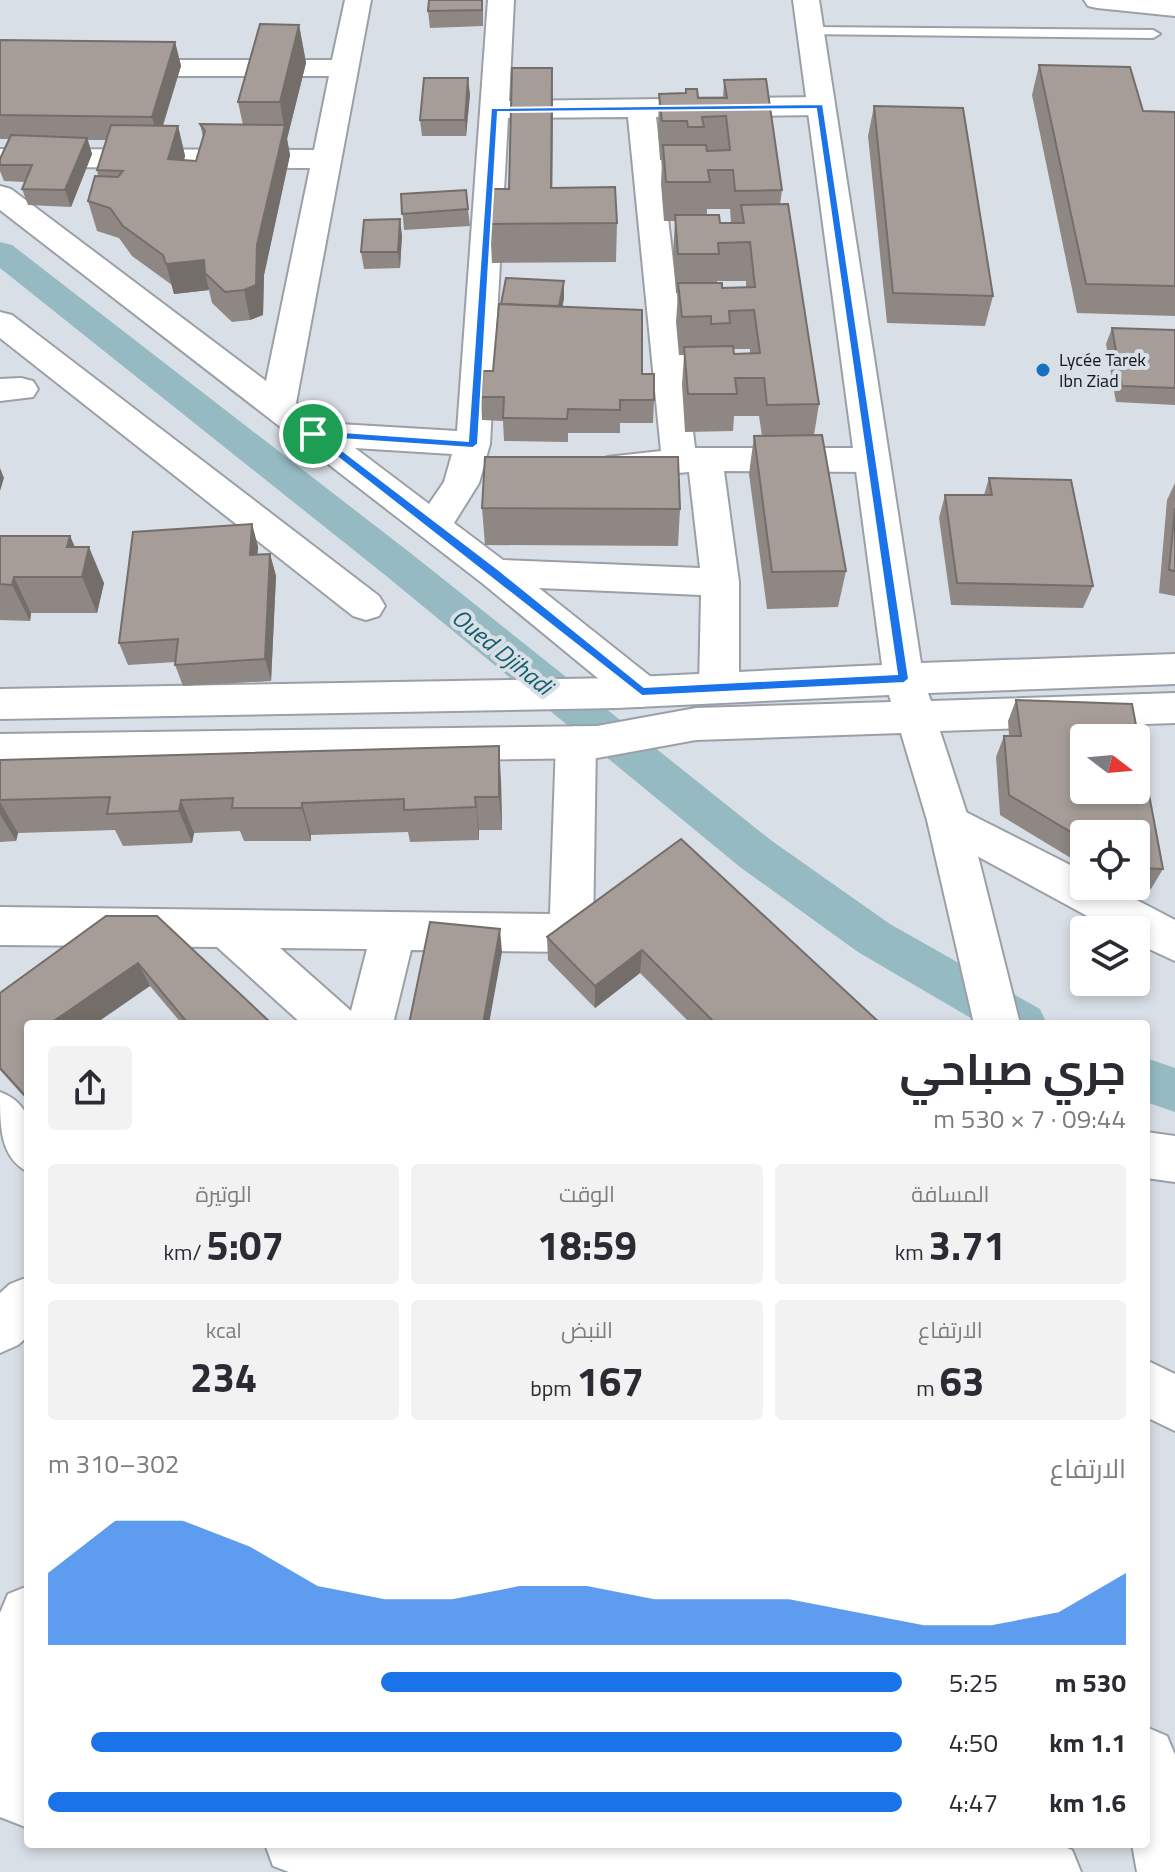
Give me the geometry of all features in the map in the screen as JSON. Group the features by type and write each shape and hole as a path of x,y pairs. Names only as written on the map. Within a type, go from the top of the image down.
{"street":[{"path":"278,407 358,0"},
{"path":"434,525 477,482 473,444 501,0"},
{"path":"1097,0 1175,8"},
{"path":"808,16 871,460 910,698 948,820 996,1020"},
{"path":"0,68 343,68"},
{"path":"494,110 820,106"},
{"path":"641,108 692,459 720,582 719,688"},
{"path":"0,158 327,159"},
{"path":"0,195 495,573 629,692"},
{"path":"0,322 366,606"},
{"path":"313,434 473,444"},
{"path":"585,470 692,459 871,460"},
{"path":"495,573 720,582"},
{"path":"0,750 586,742 696,724 1175,669"},
{"path":"0,704 719,688 1175,708"},
{"path":"0,926 571,933 586,742"},
{"path":"948,820 1175,942"},
{"path":"106,966 153,928"},
{"path":"227,929 329,1020"},
{"path":"371,1020 394,930"},
{"path":"0,1114 24,1145"},
{"path":"1150,1156 1175,1159"},
{"path":"0,1327 24,1306"},
{"path":"1150,1389 1175,1405"},
{"path":"0,1775 24,1637"},
{"path":"0,1787 24,1796"},
{"path":"1159,1787 1168,1872"},
{"path":"329,1848 508,1869 714,1865 1050,1872"}],"lane":[{"path":"808,16 1153,34"}],"building":[{"path":"429,0 482,0 482,10 428,11"},
{"path":"260,24 299,25 280,102 238,102"},
{"path":"0,40 175,42 152,117 0,115"},
{"path":"1039,65 1130,67 1143,111 1175,112 1175,286 1086,284"},
{"path":"512,68 552,68 551,188 615,187 617,223 490,224 491,189 509,189"},
{"path":"424,78 468,78 465,120 420,120"},
{"path":"766,79 782,190 735,191 733,170 708,170 710,182 666,182 663,145 706,145 707,151 730,150 726,116 702,117 704,127 688,127 687,121 662,121 659,94 686,93 686,89 697,89 698,98 727,98 724,80"},
{"path":"874,106 963,108 993,296 893,293"},
{"path":"200,124 285,125 257,245 256,285 244,290 225,292 205,273 204,260 166,264 163,255 123,226 110,208 88,201 95,176 118,177 123,171 97,170 111,125 178,126 168,159 196,161 205,131"},
{"path":"11,135 87,138 65,190 22,189 32,165 0,165"},
{"path":"466,190 468,209 402,214 401,194"},
{"path":"788,204 819,404 767,405 764,378 735,378 737,394 688,394 684,347 733,346 734,354 760,353 754,310 729,311 730,323 711,324 711,316 682,317 678,283 722,283 722,288 755,287 750,242 718,243 719,254 678,254 675,215 719,215 720,223 744,223 741,205"},
{"path":"400,219 398,252 361,252 364,220"},
{"path":"506,278 564,281 559,306 501,304"},
{"path":"499,304 642,310 642,374 654,374 654,400 620,400 620,410 568,409 567,419 503,418 504,397 481,397 483,371 493,371"},
{"path":"1112,328 1175,330 1175,388 1122,386"},
{"path":"822,435 846,571 772,572 754,436"},
{"path":"485,457 678,457 680,509 482,508"},
{"path":"989,478 1071,480 1093,586 957,583 945,495 992,495"},
{"path":"1175,508 1175,571 1169,570"},
{"path":"252,524 250,555 270,554 265,659 175,665 178,639 119,643 133,532"},
{"path":"0,536 70,536 67,547 89,547 82,577 14,577 12,585 0,584"},
{"path":"1016,700 1132,704 1136,724 1070,724 1070,804 1150,804 1150,800 1163,869 1150,869 1150,820 1070,820 1070,832 1009,795 1004,736 1021,736"},
{"path":"499,746 499,797 475,797 476,807 404,810 404,799 302,803 302,808 232,808 233,798 181,800 179,811 107,814 110,797 0,800 0,760"},
{"path":"681,839 877,1020 712,1020 642,950 595,986 547,937"},
{"path":"106,916 157,916 268,1020 185,1020 138,963 55,1020 24,1020 24,1095 0,1068 0,993"},
{"path":"430,922 500,929 484,1020 410,1020"}],"waterway":[{"name":"Oued Djihadi","path":"0,252 399,565 756,854 874,938 1016,1020"},
{"name":"Oued Djihadi","path":"1150,1081 1175,1090"}],"place":[{"name":"Lycée Tarek Ibn Ziad","path":"1043,370"}],"route":[{"path":"820,106 904,679 642,692 495,573 313,434 473,444 494,110 820,106"}]}
